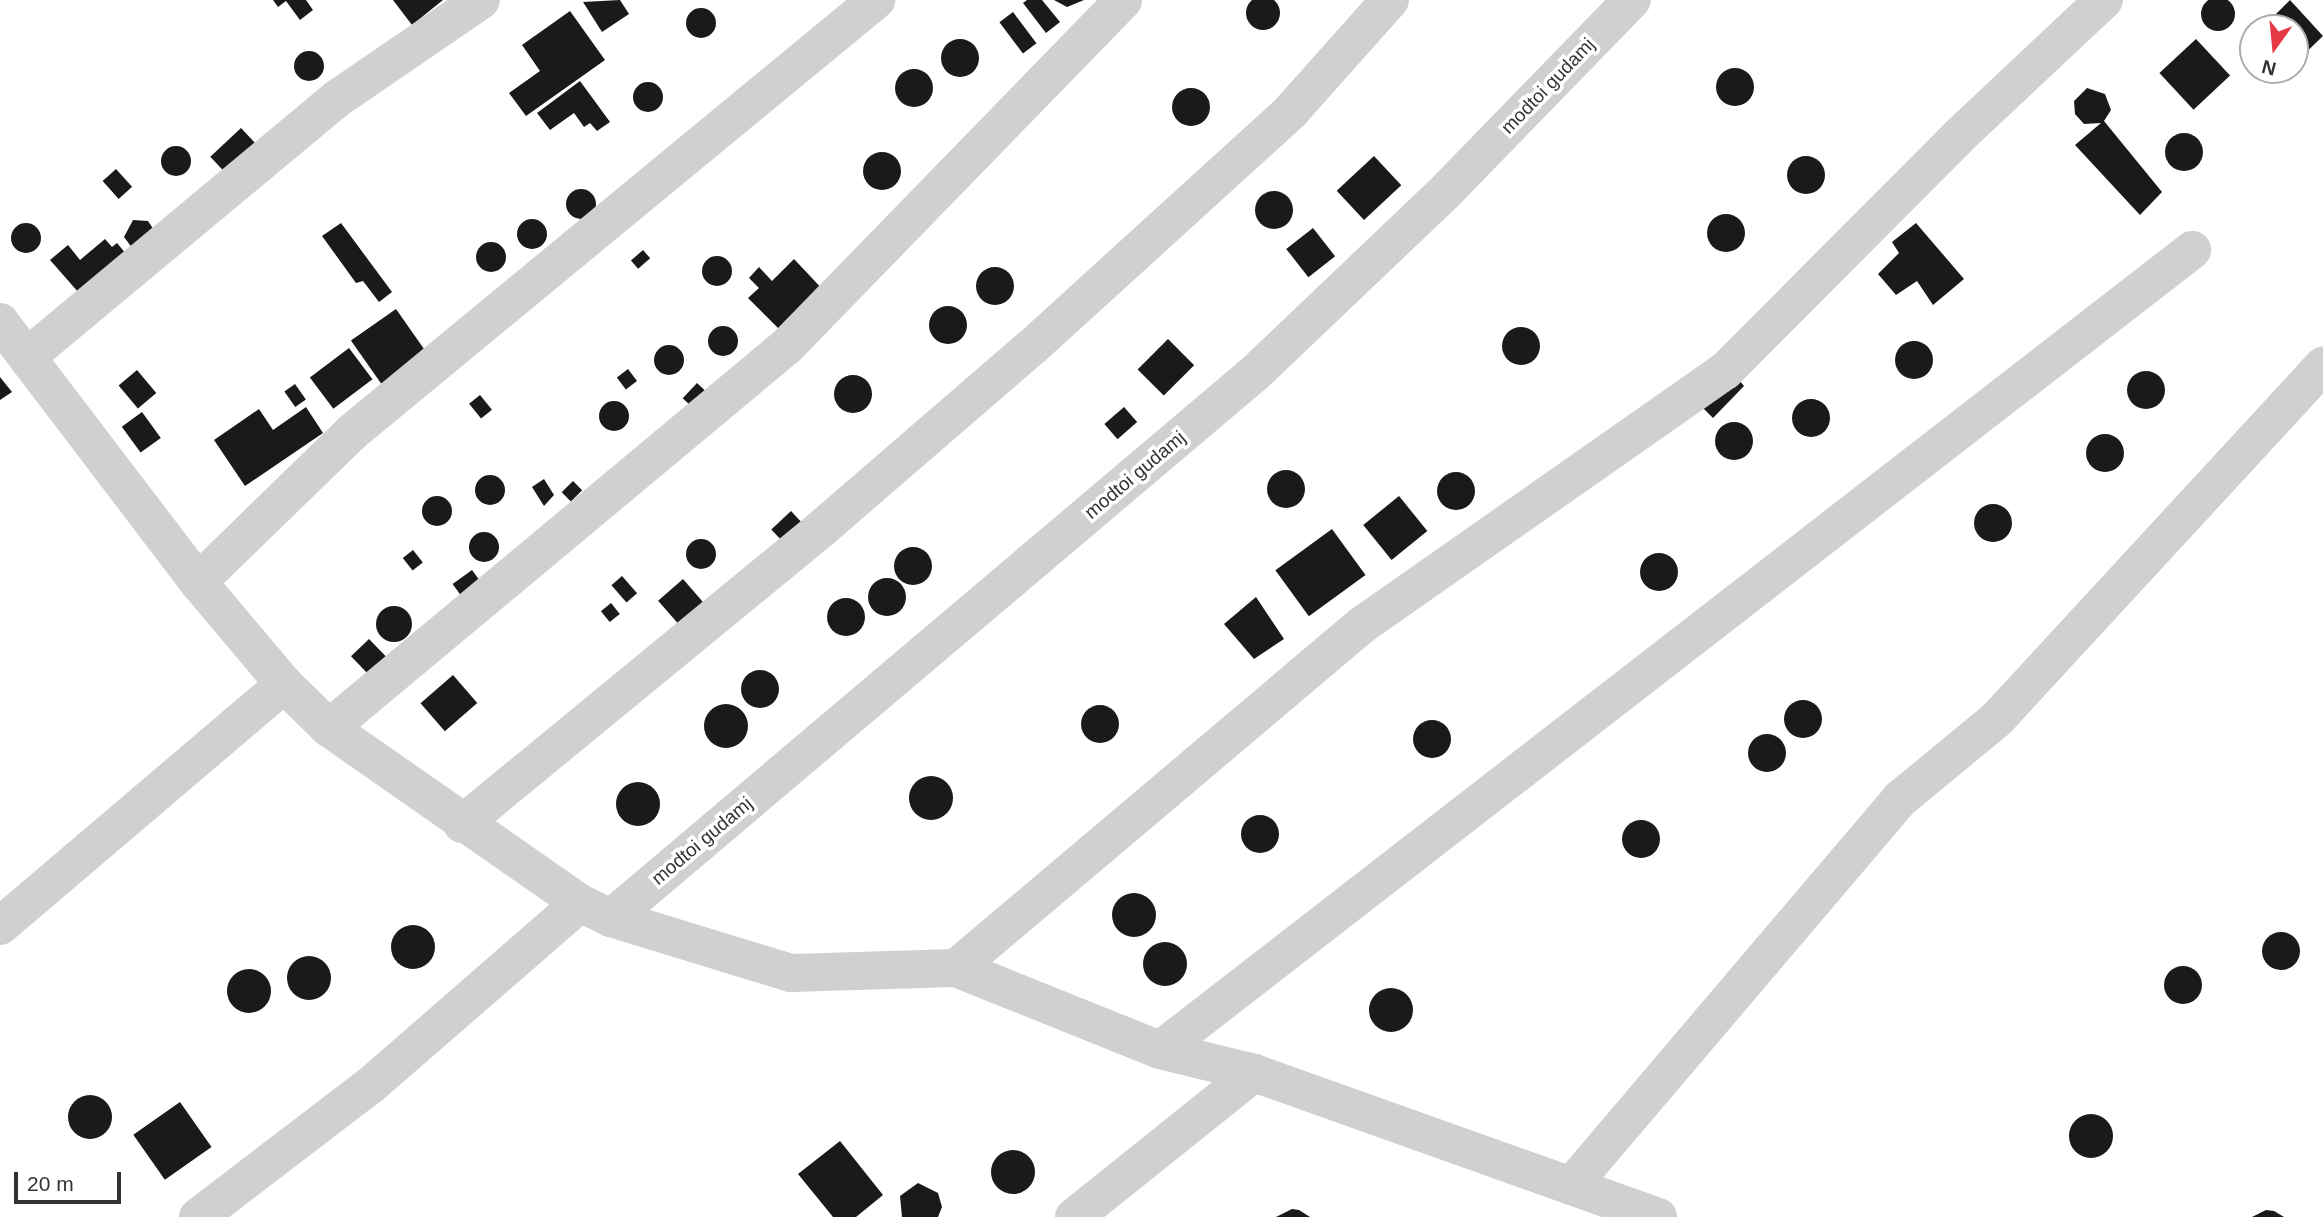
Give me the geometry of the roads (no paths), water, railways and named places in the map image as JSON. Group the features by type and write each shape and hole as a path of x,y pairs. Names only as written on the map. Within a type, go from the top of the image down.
{"street":[{"path":"28,356 338,98 481,0"},
{"path":"198,582 351,433 876,0"},
{"path":"329,728 787,346 1124,0"},
{"path":"462,824 821,529 1032,347 1292,111 1390,0"},
{"name":"modtoi gudamj","path":"198,1217 595,911 1255,373 1447,190 1632,0"},
{"path":"956,968 1362,625 1725,371 1959,136 2105,0"},
{"path":"1160,1050 2192,250"},
{"path":"0,322 198,582 284,684 329,728 462,824 595,911 791,973 956,968 1160,1050 1254,1073 1651,1216"},
{"path":"1571,1186 1900,799 1997,719 2323,366"},
{"path":"0,926 284,684"},
{"path":"1074,1217 1254,1073"}]}
